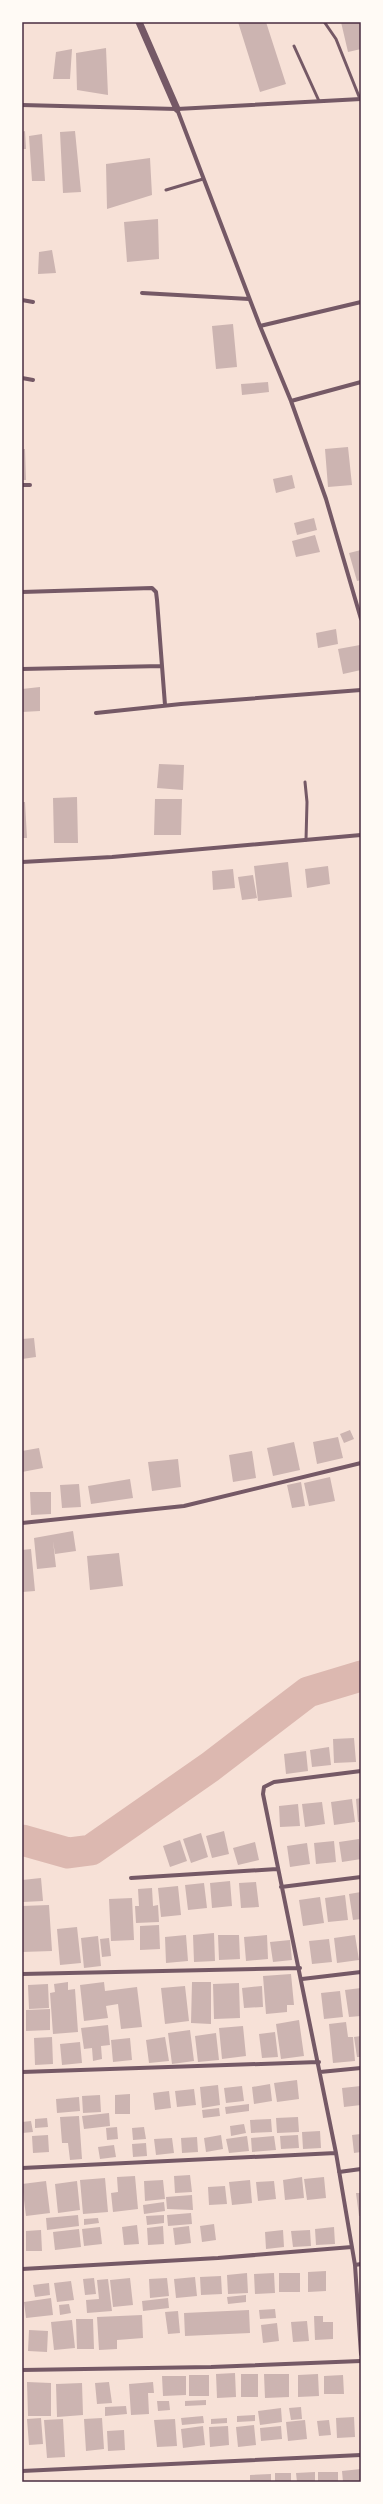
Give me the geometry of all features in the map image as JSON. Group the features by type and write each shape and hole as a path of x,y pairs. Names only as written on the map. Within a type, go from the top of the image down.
{"street":[{"path":"139,22 177,108 249,299 291,401 326,499 361,620"},
{"path":"22,105 177,108 361,99"},
{"path":"142,292 249,299"},
{"path":"22,300 33,302"},
{"path":"260,326 361,302"},
{"path":"22,378 32,380"},
{"path":"291,401 361,382"},
{"path":"22,485 30,485"},
{"path":"22,592 152,588 156,592 157,600 165,706"},
{"path":"22,669 162,666"},
{"path":"96,713 361,690"},
{"path":"22,862 112,857 361,835"},
{"path":"22,1523 184,1506 361,1464"},
{"path":"361,1771 274,1782 264,1787 263,1801 300,1968 336,2153 355,2265 361,2354"},
{"path":"131,1878 277,1869"},
{"path":"281,1887 361,1877"},
{"path":"22,1974 300,1968"},
{"path":"302,1979 361,1972"},
{"path":"22,2072 319,2062"},
{"path":"320,2072 361,2068"},
{"path":"22,2168 336,2153"},
{"path":"339,2172 361,2169"},
{"path":"22,2269 218,2258 352,2247"},
{"path":"355,2265 361,2264"},
{"path":"22,2370 211,2367 361,2360"},
{"path":"22,2471 361,2455"}],"lane":[{"path":"325,23 336,39 361,99"},
{"path":"294,46 319,101"},
{"path":"166,190 203,179"},
{"path":"305,782 307,802 306,840"}],"building":[{"path":"238,22 266,22 286,84 260,92"},
{"path":"341,22 361,22 361,49 348,52"},
{"path":"106,48 108,95 77,90 76,53"},
{"path":"72,49 70,79 53,79 56,52"},
{"path":"25,131 26,149 22,149 22,132"},
{"path":"75,131 81,192 63,193 60,132"},
{"path":"42,134 45,181 32,181 29,136"},
{"path":"150,158 152,195 107,209 106,164"},
{"path":"158,219 159,259 127,262 124,222"},
{"path":"52,250 56,273 38,274 39,252"},
{"path":"233,324 237,367 216,369 212,326"},
{"path":"268,382 269,392 242,395 241,384"},
{"path":"348,447 352,485 328,487 325,449"},
{"path":"22,449 25,449 26,480 22,480"},
{"path":"292,475 295,488 276,493 273,479"},
{"path":"314,518 317,530 297,535 294,523"},
{"path":"315,535 320,552 296,557 292,541"},
{"path":"361,550 361,580 357,581 349,553"},
{"path":"336,629 338,644 318,648 316,633"},
{"path":"360,645 361,670 343,674 338,649"},
{"path":"40,687 40,711 22,712 22,689"},
{"path":"159,764 184,765 183,790 157,788"},
{"path":"77,797 78,843 54,843 53,798"},
{"path":"155,799 182,799 181,835 154,835"},
{"path":"22,802 25,802 27,838 22,838"},
{"path":"288,862 292,897 258,901 254,866"},
{"path":"328,866 330,884 307,888 305,869"},
{"path":"233,869 235,888 213,890 212,871"},
{"path":"253,875 257,898 242,900 238,877"},
{"path":"34,1338 36,1357 22,1359 22,1339"},
{"path":"350,1430 354,1439 344,1443 340,1434"},
{"path":"338,1437 343,1458 317,1464 313,1442"},
{"path":"294,1442 300,1470 273,1476 267,1448"},
{"path":"39,1448 43,1468 22,1472 22,1451"},
{"path":"252,1451 256,1478 233,1482 229,1455"},
{"path":"178,1459 181,1487 152,1491 148,1462"},
{"path":"330,1477 335,1501 309,1506 304,1483"},
{"path":"130,1479 133,1498 91,1504 88,1486"},
{"path":"301,1482 305,1506 292,1508 287,1485"},
{"path":"79,1484 81,1507 62,1508 60,1485"},
{"path":"30,1492 51,1492 51,1514 31,1515"},
{"path":"73,1531 76,1551 55,1554 53,1541 56,1567 37,1569 34,1538"},
{"path":"31,1549 35,1591 22,1592 22,1550"},
{"path":"119,1553 123,1586 90,1590 87,1556"},
{"path":"354,1738 356,1762 334,1763 333,1739"},
{"path":"329,1747 331,1765 312,1767 310,1750"},
{"path":"306,1751 308,1771 286,1774 284,1754"},
{"path":"361,1798 361,1822 358,1822 356,1799"},
{"path":"352,1799 355,1822 334,1825 331,1802"},
{"path":"322,1802 325,1824 305,1827 302,1804"},
{"path":"298,1804 300,1826 280,1827 279,1806"},
{"path":"224,1831 229,1854 212,1858 206,1836"},
{"path":"201,1833 208,1857 191,1863 183,1839"},
{"path":"359,1839 361,1859 342,1862 339,1842"},
{"path":"180,1840 187,1861 170,1867 163,1846"},
{"path":"334,1841 336,1862 316,1864 314,1843"},
{"path":"255,1842 259,1860 238,1865 233,1848"},
{"path":"307,1843 310,1864 290,1867 287,1846"},
{"path":"41,1878 43,1901 23,1902 22,1880"},
{"path":"230,1881 232,1906 212,1908 210,1883"},
{"path":"256,1882 259,1907 241,1908 239,1883"},
{"path":"204,1883 207,1908 188,1910 185,1885"},
{"path":"178,1886 181,1915 161,1917 158,1888"},
{"path":"152,1888 153,1906 158,1905 159,1922 136,1923 135,1906 139,1906 138,1889"},
{"path":"361,1892 361,1919 353,1920 349,1894"},
{"path":"345,1895 348,1920 328,1922 325,1898"},
{"path":"320,1897 324,1923 303,1926 299,1900"},
{"path":"132,1898 134,1940 111,1941 109,1899"},
{"path":"49,1905 52,1951 22,1952 22,1906"},
{"path":"159,1925 160,1949 140,1950 140,1926"},
{"path":"77,1927 81,1963 60,1965 57,1929"},
{"path":"214,1933 215,1961 194,1962 193,1935"},
{"path":"186,1935 188,1961 166,1963 165,1937"},
{"path":"218,1935 239,1935 240,1959 219,1960"},
{"path":"267,1935 268,1959 246,1961 244,1937"},
{"path":"355,1935 359,1960 337,1963 334,1938"},
{"path":"98,1936 101,1966 84,1968 81,1938"},
{"path":"109,1938 111,1956 102,1957 100,1939"},
{"path":"329,1939 332,1962 312,1964 309,1941"},
{"path":"290,1940 292,1960 273,1962 270,1942"},
{"path":"291,1974 294,2005 287,2005 287,2012 266,2014 263,1976"},
{"path":"68,1982 68,1990 75,1989 78,2032 53,2034 50,1993 55,1992 54,1984"},
{"path":"104,1982 105,1991 137,1987 142,2027 121,2029 118,2004 106,2006 108,2018 84,2021 80,1985"},
{"path":"192,1982 211,1982 211,2024 191,2023"},
{"path":"239,1983 240,2018 214,2019 213,1984"},
{"path":"48,1984 49,2008 29,2009 28,1985"},
{"path":"185,1986 189,2021 165,2024 161,1988"},
{"path":"262,1986 263,2007 244,2008 242,1988"},
{"path":"361,1988 361,2016 349,2017 345,1990"},
{"path":"340,1991 343,2017 324,2019 321,1993"},
{"path":"50,2009 50,2030 26,2031 26,2010"},
{"path":"299,2020 304,2056 281,2059 276,2024"},
{"path":"346,2022 348,2037 353,2037 355,2061 333,2063 329,2024"},
{"path":"108,2025 110,2045 101,2046 102,2059 93,2061 92,2048 84,2049 81,2028"},
{"path":"243,2026 246,2056 222,2059 219,2028"},
{"path":"190,2030 194,2061 172,2064 168,2033"},
{"path":"275,2032 278,2057 262,2058 259,2034"},
{"path":"216,2033 219,2060 198,2062 195,2036"},
{"path":"361,2036 361,2057 357,2057 354,2037"},
{"path":"52,2037 53,2064 35,2065 34,2038"},
{"path":"165,2037 169,2061 149,2063 146,2040"},
{"path":"130,2038 132,2060 113,2062 111,2040"},
{"path":"80,2042 82,2063 62,2065 60,2044"},
{"path":"297,2080 299,2099 277,2102 274,2083"},
{"path":"270,2084 272,2101 254,2104 252,2087"},
{"path":"218,2085 220,2105 202,2108 200,2087"},
{"path":"242,2086 244,2101 226,2103 224,2088"},
{"path":"361,2086 361,2105 344,2107 342,2088"},
{"path":"194,2089 196,2105 177,2107 175,2091"},
{"path":"169,2091 171,2108 155,2110 153,2093"},
{"path":"130,2094 130,2114 115,2114 115,2095"},
{"path":"100,2095 101,2112 83,2113 82,2096"},
{"path":"79,2097 80,2111 57,2113 56,2099"},
{"path":"249,2104 249,2111 226,2114 225,2107"},
{"path":"219,2108 220,2116 203,2118 202,2110"},
{"path":"109,2113 110,2126 84,2129 82,2116"},
{"path":"79,2116 82,2159 70,2160 68,2143 62,2143 60,2117"},
{"path":"298,2117 299,2132 277,2133 276,2118"},
{"path":"47,2118 48,2127 35,2128 35,2119"},
{"path":"271,2119 272,2132 251,2133 250,2120"},
{"path":"31,2121 33,2132 22,2133 22,2122"},
{"path":"244,2124 246,2133 231,2136 230,2126"},
{"path":"117,2127 118,2139 107,2140 106,2128"},
{"path":"144,2127 146,2139 133,2140 132,2128"},
{"path":"320,2131 321,2148 303,2149 302,2132"},
{"path":"361,2134 361,2152 354,2153 352,2135"},
{"path":"48,2135 49,2152 33,2153 32,2136"},
{"path":"221,2135 223,2149 206,2152 204,2138"},
{"path":"298,2135 299,2148 281,2149 280,2136"},
{"path":"247,2136 249,2151 229,2153 226,2139"},
{"path":"274,2136 276,2150 252,2152 251,2138"},
{"path":"197,2137 198,2152 182,2153 181,2138"},
{"path":"172,2138 174,2153 156,2155 154,2139"},
{"path":"146,2143 147,2156 133,2157 132,2144"},
{"path":"114,2145 116,2157 100,2159 98,2147"},
{"path":"190,2175 192,2192 175,2193 174,2176"},
{"path":"135,2176 138,2209 113,2212 111,2193 118,2192 117,2177"},
{"path":"302,2177 304,2198 285,2200 283,2180"},
{"path":"324,2177 326,2198 307,2200 304,2179"},
{"path":"105,2178 108,2212 83,2214 80,2180"},
{"path":"163,2180 165,2199 145,2201 144,2181"},
{"path":"250,2180 252,2203 232,2205 229,2182"},
{"path":"46,2181 50,2213 26,2216 22,2184"},
{"path":"77,2181 80,2210 58,2213 55,2184"},
{"path":"274,2181 276,2199 258,2201 256,2182"},
{"path":"225,2186 227,2204 209,2205 208,2187"},
{"path":"356,2193 361,2193 361,2216 359,2216"},
{"path":"192,2195 193,2210 167,2209 166,2197"},
{"path":"164,2202 165,2211 144,2214 143,2205"},
{"path":"191,2213 192,2224 168,2226 167,2215"},
{"path":"78,2215 79,2226 47,2230 46,2218"},
{"path":"164,2215 164,2223 147,2225 146,2216"},
{"path":"98,2218 99,2223 84,2225 84,2219"},
{"path":"214,2224 216,2240 202,2242 200,2226"},
{"path":"137,2225 139,2244 124,2245 122,2227"},
{"path":"163,2226 164,2244 148,2245 147,2228"},
{"path":"189,2226 191,2243 175,2245 173,2228"},
{"path":"100,2227 102,2244 84,2246 82,2229"},
{"path":"334,2227 335,2244 316,2245 315,2229"},
{"path":"79,2229 81,2247 55,2250 53,2232"},
{"path":"41,2230 42,2251 26,2251 26,2231"},
{"path":"283,2230 284,2247 266,2249 265,2232"},
{"path":"310,2230 311,2246 293,2247 291,2231"},
{"path":"326,2271 326,2291 308,2292 308,2272"},
{"path":"247,2273 248,2293 228,2294 227,2275"},
{"path":"274,2273 275,2293 255,2294 254,2274"},
{"path":"279,2273 300,2273 300,2292 279,2292"},
{"path":"221,2276 222,2294 201,2295 200,2277"},
{"path":"195,2277 197,2296 176,2298 174,2279"},
{"path":"94,2278 96,2294 85,2295 83,2279"},
{"path":"130,2278 133,2305 113,2307 110,2280"},
{"path":"167,2278 169,2296 150,2298 149,2279"},
{"path":"108,2279 112,2311 87,2313 86,2300 99,2299 97,2280"},
{"path":"71,2281 74,2300 57,2302 54,2283"},
{"path":"49,2283 50,2295 35,2297 33,2285"},
{"path":"246,2295 246,2302 228,2304 227,2297"},
{"path":"51,2298 53,2315 26,2318 24,2302"},
{"path":"168,2298 169,2308 143,2311 142,2301"},
{"path":"69,2304 71,2313 60,2315 59,2305"},
{"path":"275,2309 276,2318 260,2319 259,2310"},
{"path":"249,2310 250,2333 185,2336 184,2313"},
{"path":"178,2311 180,2333 168,2334 165,2312"},
{"path":"142,2315 143,2338 117,2340 117,2349 99,2350 97,2317"},
{"path":"314,2316 323,2316 323,2322 333,2322 333,2339 315,2340"},
{"path":"76,2319 93,2319 94,2349 77,2349"},
{"path":"72,2320 75,2348 54,2350 51,2322"},
{"path":"307,2321 309,2341 293,2342 291,2322"},
{"path":"277,2323 279,2341 263,2343 261,2325"},
{"path":"29,2330 48,2331 47,2352 28,2351"},
{"path":"235,2373 236,2397 217,2398 216,2374"},
{"path":"241,2374 258,2374 258,2397 241,2397"},
{"path":"264,2374 289,2374 289,2397 265,2398"},
{"path":"318,2374 319,2396 298,2397 298,2375"},
{"path":"189,2375 209,2375 209,2396 189,2396"},
{"path":"343,2375 344,2394 324,2394 324,2376"},
{"path":"162,2376 186,2376 186,2395 163,2396"},
{"path":"27,2382 51,2383 51,2416 28,2416"},
{"path":"109,2382 112,2403 97,2404 95,2383"},
{"path":"153,2382 154,2393 148,2393 149,2414 131,2415 129,2384"},
{"path":"82,2383 83,2415 57,2417 56,2384"},
{"path":"206,2400 206,2405 185,2406 185,2401"},
{"path":"157,2401 169,2401 170,2410 158,2411"},
{"path":"126,2406 127,2414 105,2416 105,2407"},
{"path":"301,2407 302,2419 291,2420 289,2408"},
{"path":"281,2408 282,2422 260,2425 258,2411"},
{"path":"255,2415 255,2421 237,2422 237,2416"},
{"path":"203,2416 204,2423 182,2425 181,2418"},
{"path":"354,2417 355,2437 337,2438 336,2418"},
{"path":"41,2418 43,2444 29,2445 27,2419"},
{"path":"102,2418 104,2449 86,2451 84,2419"},
{"path":"227,2418 227,2423 211,2424 211,2419"},
{"path":"63,2419 65,2457 47,2458 44,2420"},
{"path":"175,2419 177,2446 157,2447 154,2420"},
{"path":"305,2420 307,2439 288,2441 286,2422"},
{"path":"329,2420 331,2435 319,2436 317,2421"},
{"path":"254,2425 256,2445 238,2447 236,2427"},
{"path":"203,2426 205,2445 183,2448 181,2429"},
{"path":"228,2426 229,2445 210,2447 209,2427"},
{"path":"281,2426 282,2439 261,2441 260,2428"},
{"path":"124,2430 125,2450 108,2451 107,2431"},
{"path":"361,2469 361,2482 343,2482 342,2471"},
{"path":"315,2472 315,2482 297,2482 296,2473"},
{"path":"318,2472 338,2472 338,2482 318,2482"},
{"path":"275,2473 291,2473 291,2482 275,2482"},
{"path":"271,2474 271,2482 250,2482 250,2475"}],"waterway":[{"path":"22,1840 68,1853 91,1850 210,1767 308,1692 361,1676"}]}
